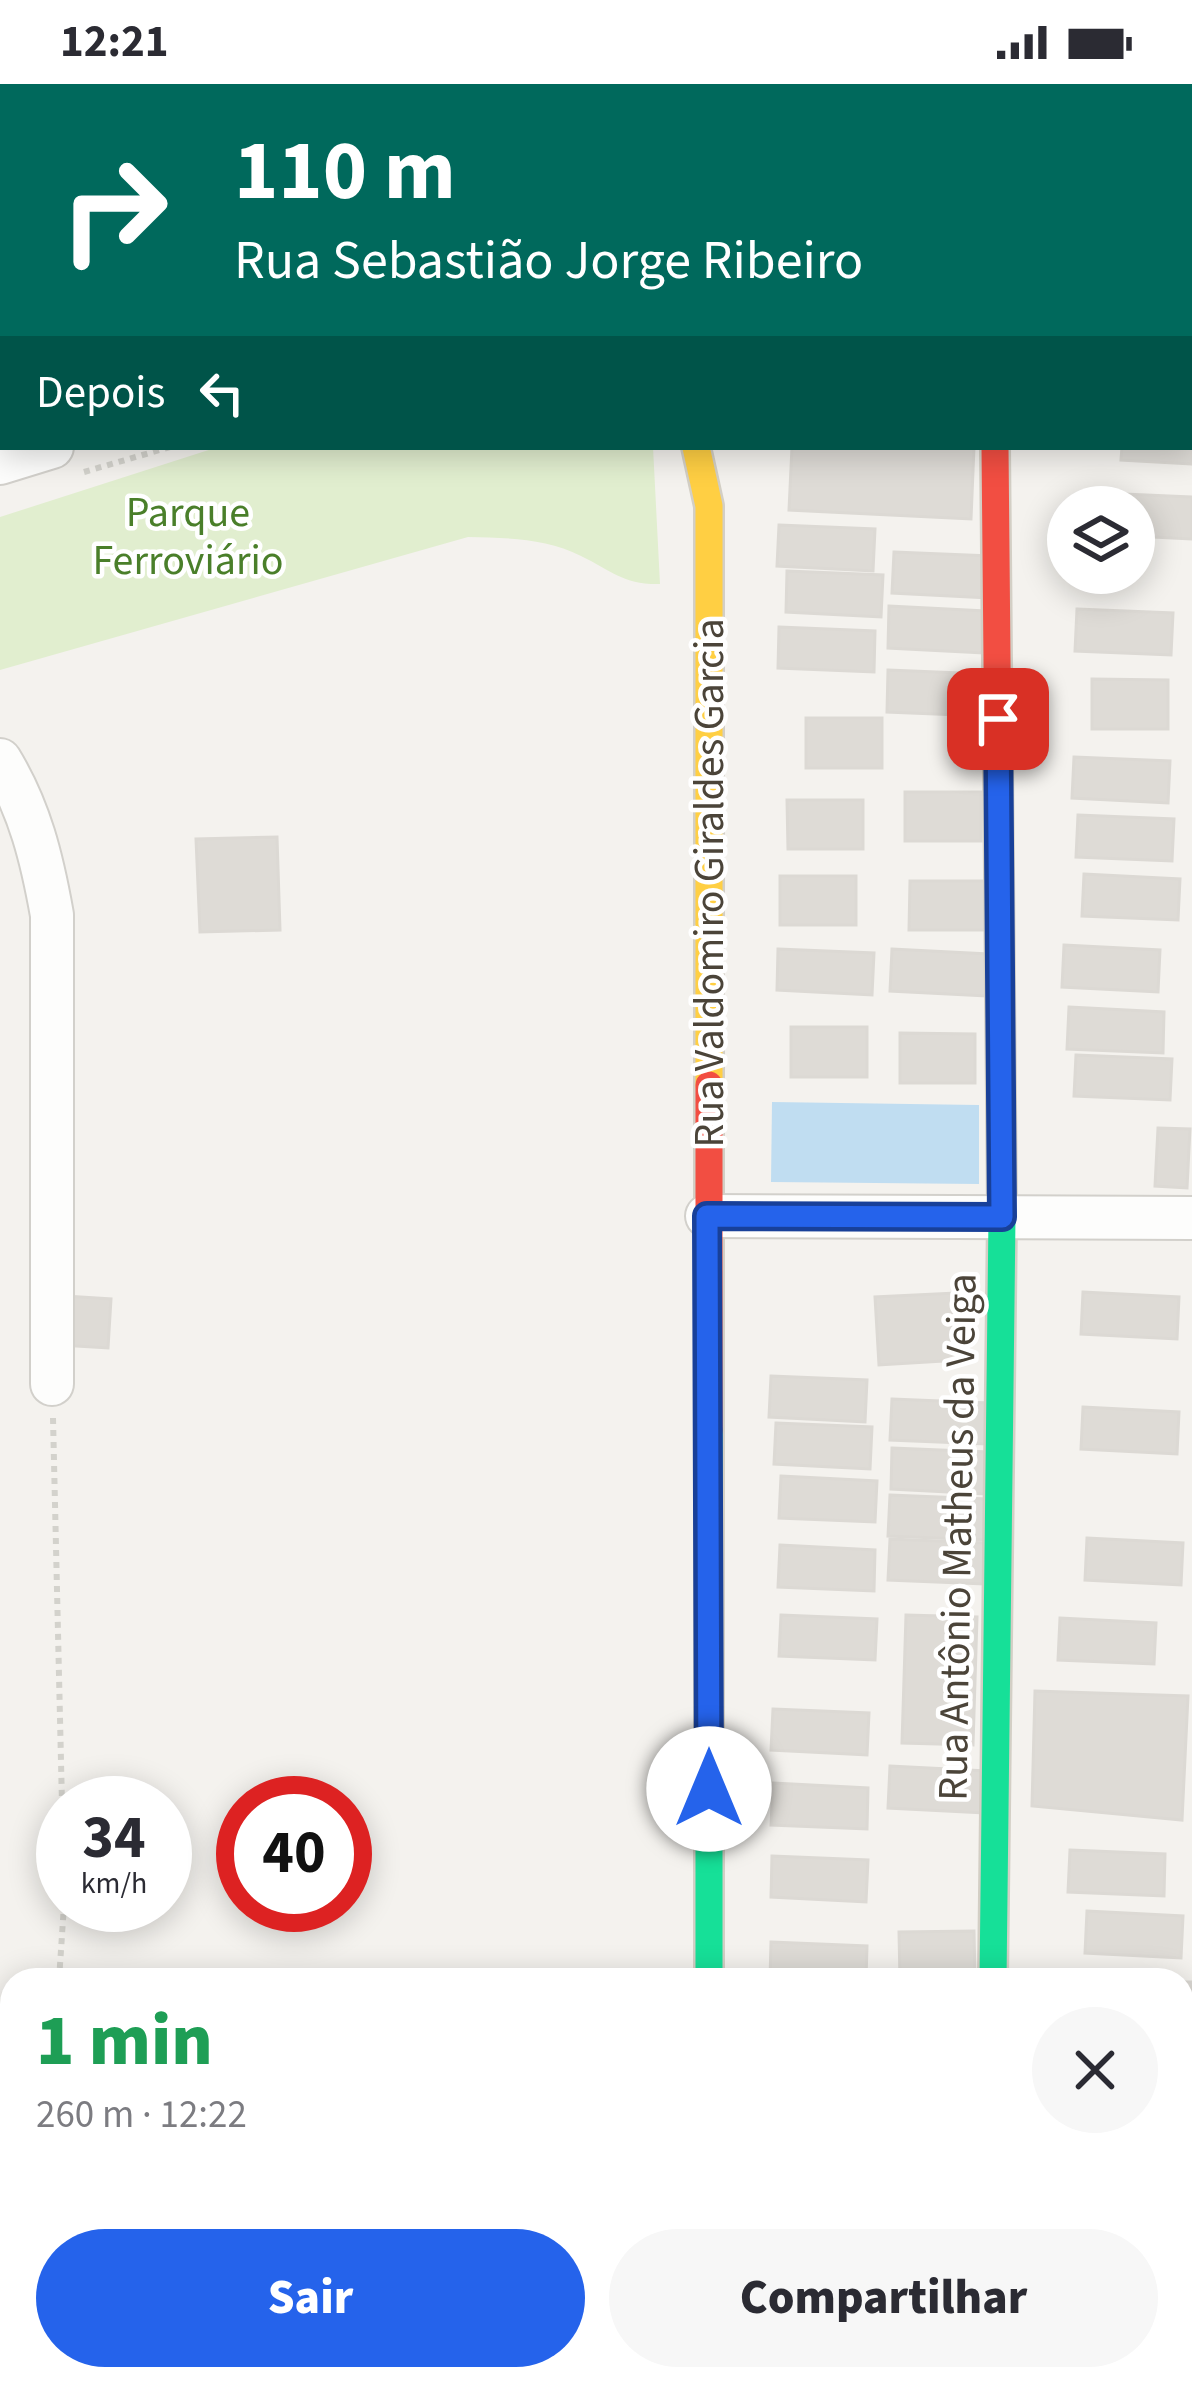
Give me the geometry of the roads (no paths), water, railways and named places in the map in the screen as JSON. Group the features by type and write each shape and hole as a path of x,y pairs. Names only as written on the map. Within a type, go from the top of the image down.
{"street":[{"path":"0,464 43,450"},
{"name":"Rua Valdomiro Giraldes Garcia","path":"697,450 709,506 709,1968"},
{"name":"Rua Valdomiro Giraldes Garcia","path":"709,506 726,450"},
{"name":"Rua Antônio Matheus da Veiga","path":"993,1968 1002,1217 995,450"},
{"path":"0,760 19,790 40,850 52,915 52,1384"},
{"path":"707,1216 1192,1218"}],"water":[{"path":"772,1102 979,1105 979,1184 771,1182"}],"park label":[{"name":"Parque Ferroviário","path":"188,535"}]}
